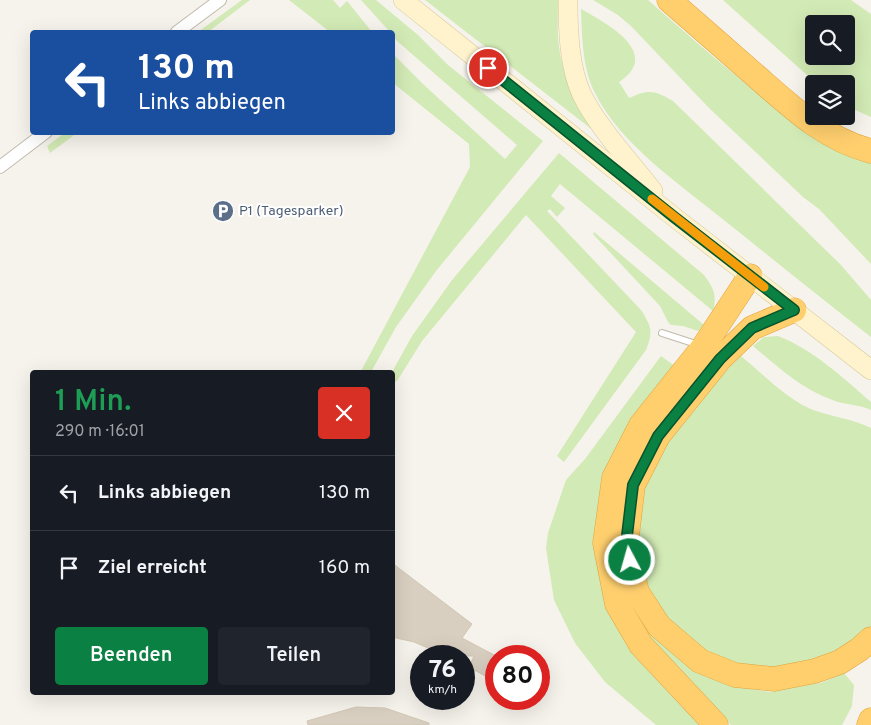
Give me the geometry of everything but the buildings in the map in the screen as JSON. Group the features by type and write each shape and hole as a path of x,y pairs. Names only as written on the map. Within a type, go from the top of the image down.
{"highway":[{"path":"668,0 788,104 821,129 857,148 871,151"},
{"path":"716,725 640,645 617,604 605,543 614,478 641,425 704,346 750,276"},
{"path":"794,310 752,328 720,359 658,436 633,485 626,544 630,563 637,592 658,626 700,661 735,675 774,679 815,671 840,662 871,639"},
{"path":"869,725 871,720"}],"main road":[{"path":"403,0 674,217 871,370"},
{"path":"568,0 570,54 582,94 598,120 674,217"}],"street":[{"path":"180,30 220,0"},
{"path":"0,167 42,135"}],"lane":[{"path":"662,333 704,346"}],"green space":[{"path":"242,0 250,0 211,30 201,30"},
{"path":"289,0 333,0 340,8 347,1 370,30 327,30"},
{"path":"361,0 376,0 418,35 448,65 543,141 436,271 396,327 372,370 362,370 470,167 469,144 395,85 395,56 505,159 517,145 397,41 395,38 395,30 388,30"},
{"path":"425,0 558,0 558,41 564,69 577,101 594,131"},
{"path":"593,0 648,0 741,80 819,140 844,154 871,163 871,264 819,209 803,197 709,108 632,27 618,15"},
{"path":"723,0 851,0 871,14 871,117 855,110 855,75 807,75"},
{"path":"581,9 616,31 633,50 635,60 631,71 619,82 629,98 651,92 673,101 841,265 871,300 871,337 671,178 619,129 605,111 590,81 583,50"},
{"path":"62,135 74,135 50,153 47,146"},
{"path":"559,153 704,275 712,288 715,300 713,311 560,184 551,196 565,208 557,217 550,209 547,211 641,310 650,330 650,339 646,350 564,462 557,456 636,332 526,215 422,341 395,382 395,370 393,370 412,336 452,280"},
{"path":"594,232 704,325 698,331 683,326 671,325 660,306 593,234"},
{"path":"778,336 816,356 871,402 871,410 835,401 809,389 789,376 753,346 764,337"},
{"path":"661,356 683,372 641,425 617,604 716,725 656,725 605,682 575,643 554,600 546,548 548,533 566,480 585,459"},
{"path":"741,356 786,394 806,407 871,428 871,628 839,655 774,673 737,667 703,653 665,620 645,589 634,545 642,489 667,441 705,392"},
{"path":"647,623 744,688 771,692 799,685 821,683 844,673 854,685 852,706 842,725 731,725 662,652 644,630"}],"slow traffic":[{"path":"652,199 764,287"}],"place":[{"name":"P1 (Tagesparker)","path":"223,211"}],"route":[{"path":"488,68 794,310 752,328 720,359 658,436 633,485 626,544 630,560"}]}
